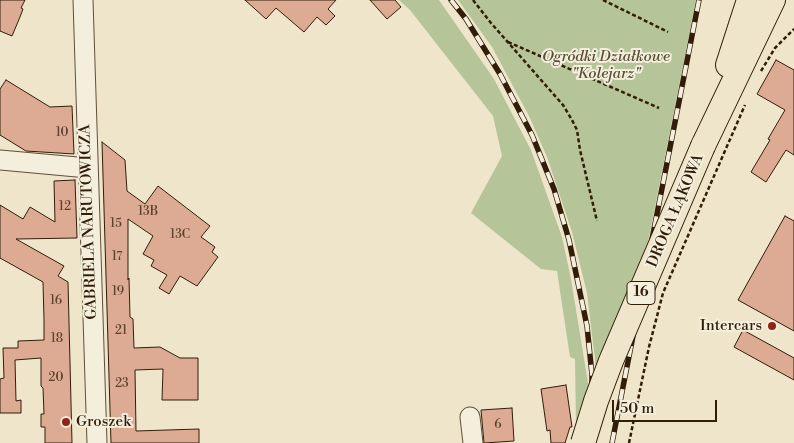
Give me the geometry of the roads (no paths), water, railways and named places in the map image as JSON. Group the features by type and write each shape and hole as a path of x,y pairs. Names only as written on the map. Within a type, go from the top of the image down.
{"main road":[{"name":"DROGA ŁĄKOWA","path":"703,146 749,0"},
{"name":"DROGA ŁĄKOWA","path":"583,443 611,362 703,146 773,0"}],"street":[{"name":"GABRIELA NARUTOWICZA","path":"83,0 97,443"},
{"path":"0,160 88,168"},
{"path":"470,417 473,443"}],"railway":[{"path":"451,0 466,19 500,74 532,135 554,189 569,240 587,326 592,375 592,443"},
{"path":"612,443 699,0"}],"place":[{"name":"Intercars","path":"772,326"},
{"name":"Groszek","path":"66,422"}],"park label":[{"name":"Ogródki Działkowe \"Kolejarz\"","path":"606,66"}]}
